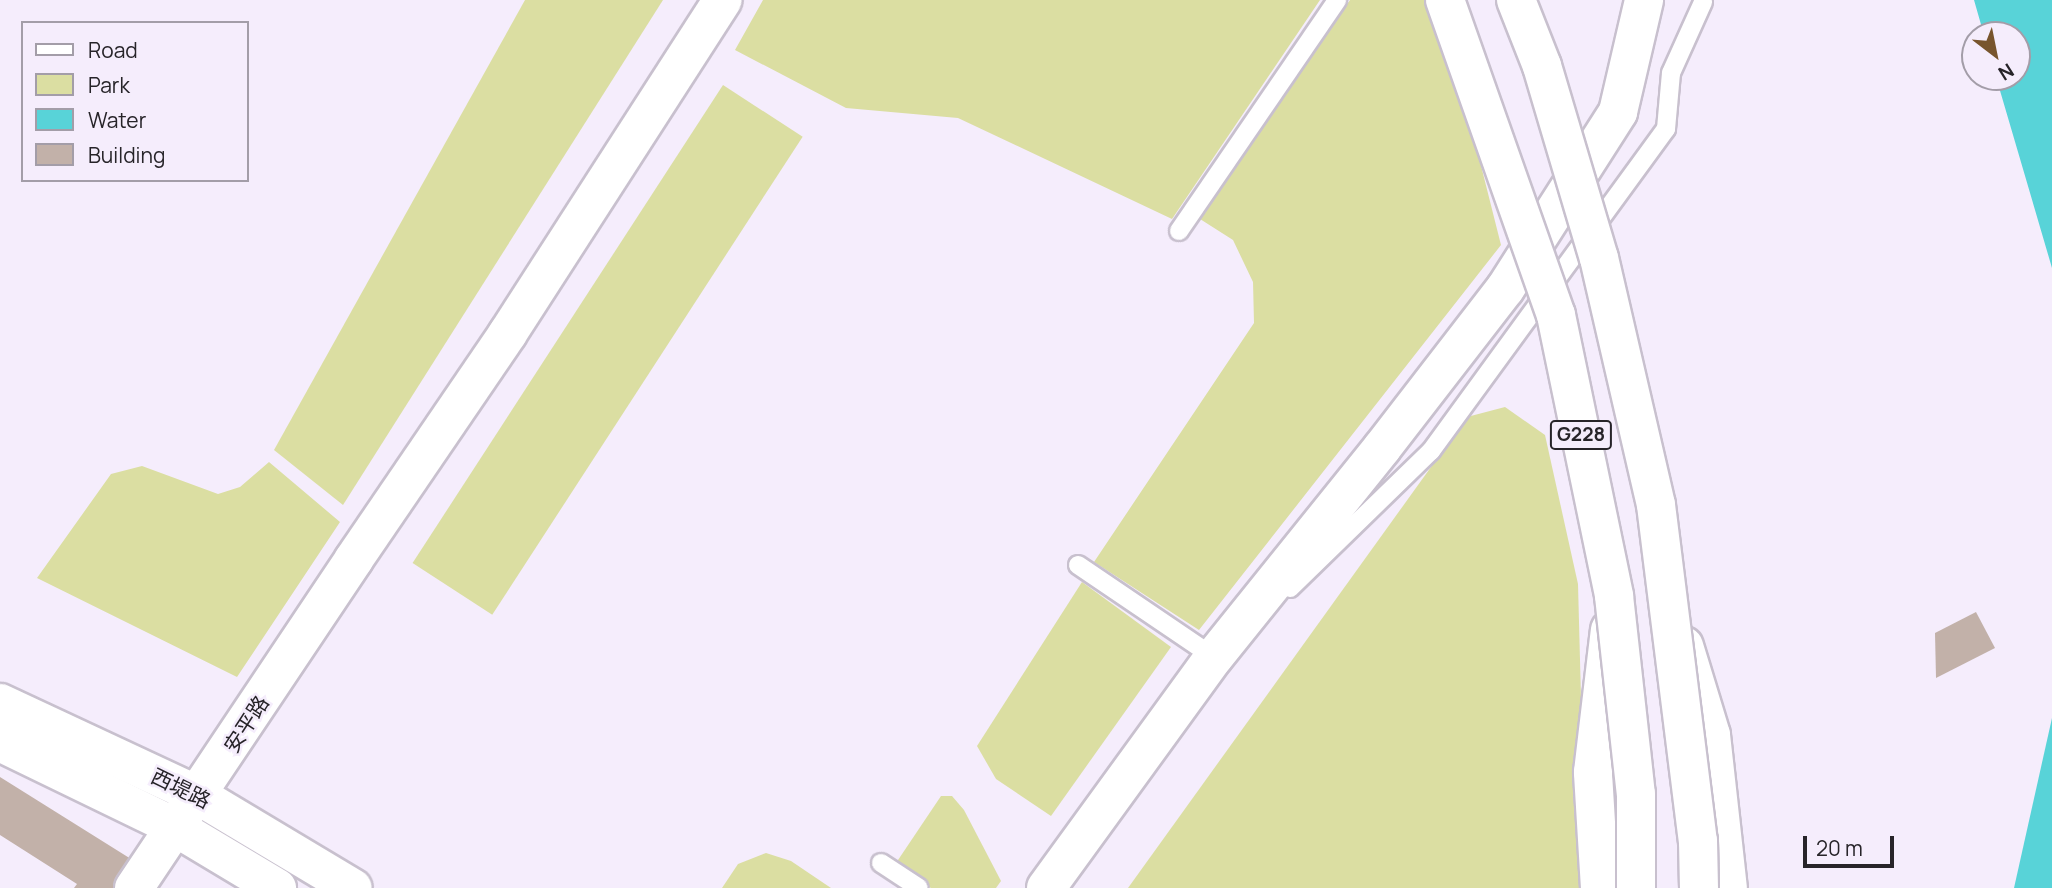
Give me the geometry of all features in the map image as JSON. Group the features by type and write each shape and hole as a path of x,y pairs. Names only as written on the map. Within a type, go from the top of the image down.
{"main road":[{"name":"安平路","path":"134,888 199,796 602,189 723,0"},
{"name":"G228","path":"1445,0 1556,315 1614,596 1636,794 1636,888"},
{"name":"G228","path":"1516,0 1542,66 1599,258 1656,505 1698,841 1699,888"},
{"path":"1046,888 1210,663 1505,289 1618,112 1644,0"},
{"path":"1665,584 1711,735 1728,888"},
{"path":"1600,888 1593,772 1614,596"},
{"name":"西堤路","path":"0,704 199,796 353,888"},
{"name":"西堤路","path":"0,742 175,827 277,888"}],"lane":[{"path":"1179,231 1337,0"},
{"path":"1078,565 1210,663 1440,440 1666,129 1671,74 1703,2"},
{"path":"881,863 919,888"}],"green space":[{"path":"525,0 663,0 343,505 274,450"},
{"path":"763,0 1320,0 1172,219 958,118 846,108 735,50"},
{"path":"1350,0 1425,0 1466,106 1501,245 1199,630 1094,562 1254,323 1253,282 1233,240 1200,219"},
{"path":"723,85 803,137 492,615 413,563"},
{"path":"1505,407 1545,435 1578,584 1586,888 1128,888 1467,417"},
{"path":"269,462 340,522 237,677 37,578 111,474 142,466 218,494 240,487"},
{"path":"1082,582 1171,647 1051,816 996,779 977,746"},
{"path":"941,796 952,796 964,810 1001,881 996,888 931,888 894,866"},
{"path":"766,853 791,861 831,888 722,888 738,864"}],"water":[{"path":"1974,0 2052,0 2052,268 2000,91 2031,91 2031,21 1980,21"},
{"path":"2052,718 2052,888 2014,888"}],"building":[{"path":"1976,612 1995,648 1936,678 1935,633"},
{"path":"0,777 131,859 113,888 74,888 77,884 0,835"}]}
